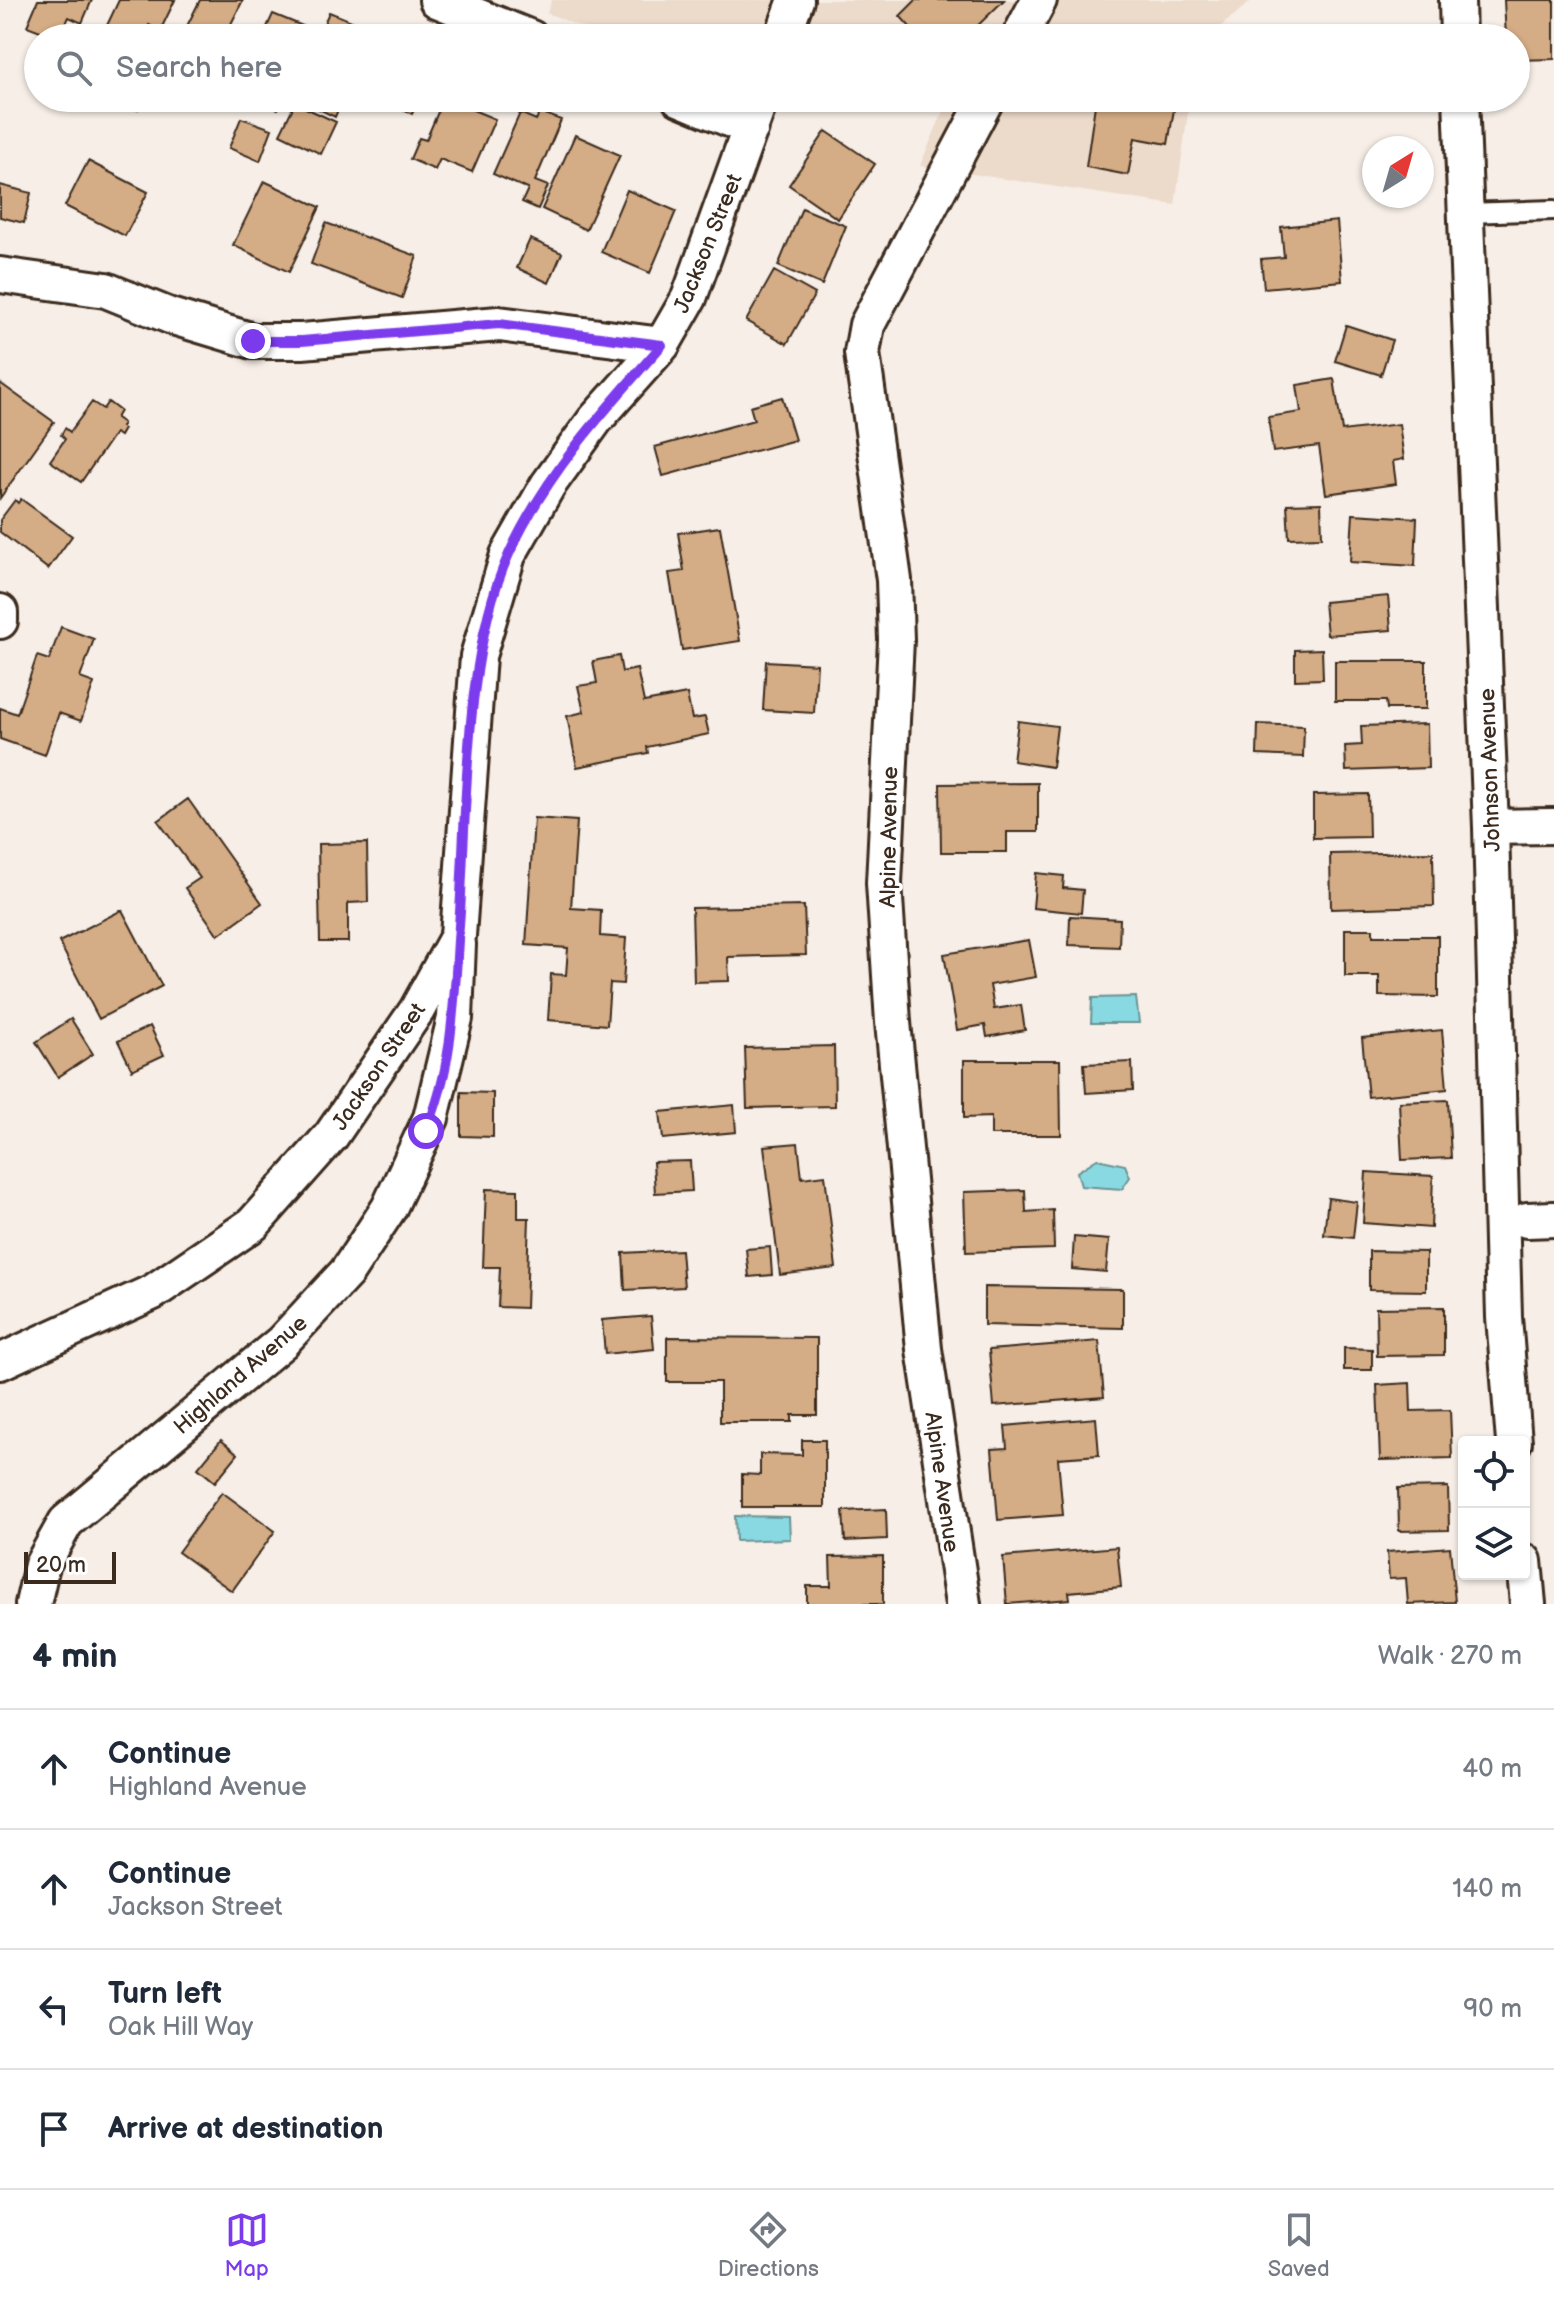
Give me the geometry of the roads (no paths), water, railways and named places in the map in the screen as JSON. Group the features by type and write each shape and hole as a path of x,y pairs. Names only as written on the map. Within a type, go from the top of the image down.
{"street":[{"path":"437,0 496,24"},
{"path":"787,24 796,0"},
{"path":"1026,24 1039,0"},
{"path":"1457,0 1458,24"},
{"name":"Alpine Avenue","path":"963,1604 924,1349 893,1022 884,883 896,640 894,580 862,353 867,325 980,112"},
{"name":"Johnson Avenue","path":"1462,112 1491,827 1504,1317 1514,1436"},
{"name":"Jackson Street","path":"0,1362 153,1292 253,1224 331,1136 417,1010 458,936 478,656 508,555 548,485 586,433 662,345 689,298 756,113"},
{"path":"0,275 106,290 170,316 253,341 302,341 499,324 662,345"},
{"path":"0,612 0,621"},
{"path":"1491,827 1554,826"},
{"name":"Highland Avenue","path":"33,1604 42,1565 66,1522 282,1342 347,1272 389,1208 431,1118 455,1018 458,936"},
{"path":"1526,1580 1528,1604"}],"lane":[{"path":"1466,213 1554,210"}],"water":[{"path":"1136,997 1139,1023 1091,1023 1092,998"},
{"path":"1097,1159 1125,1165 1130,1177 1122,1189 1081,1186 1077,1172"},
{"path":"735,1516 789,1517 790,1539 736,1541"}]}
